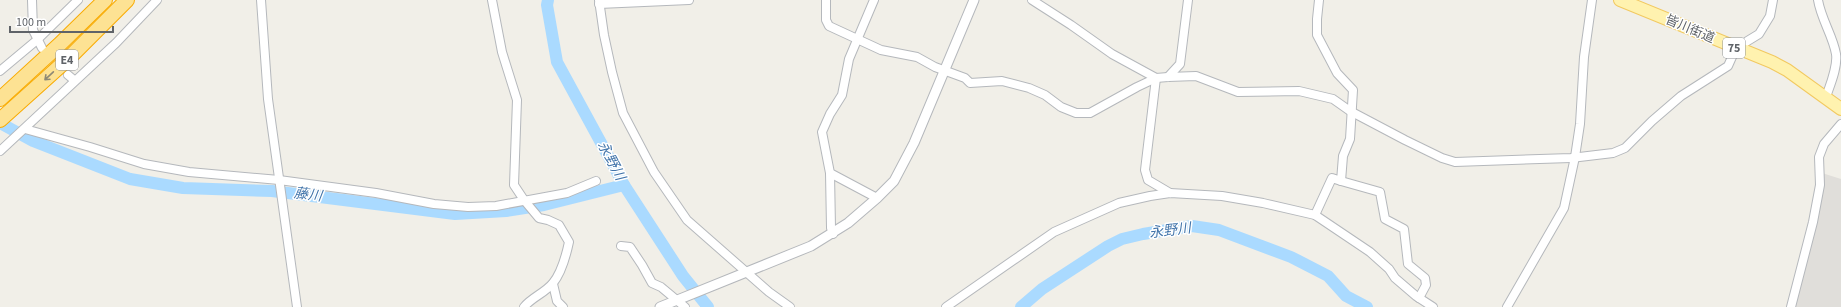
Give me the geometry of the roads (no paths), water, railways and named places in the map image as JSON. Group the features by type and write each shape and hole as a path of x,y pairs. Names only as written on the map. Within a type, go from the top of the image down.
{"highway":[{"name":"E4","path":"0,98 59,45 105,0"},
{"name":"E4","path":"2,118 69,58 127,0"}],"main road":[{"name":"皆川街道","path":"1620,0 1777,65 1826,97 1841,109"}],"street":[{"path":"32,0 33,30 42,48"},
{"path":"0,71 37,40 78,0"},
{"path":"0,150 25,129 71,78 116,43 157,0"},
{"path":"261,0 268,99 297,307"},
{"path":"492,0 502,52 517,100 514,185 539,218 548,220 559,226 569,242 560,271 553,284 530,299 524,307"},
{"path":"689,0 599,2 612,72 623,113 654,172 687,220 744,273 790,307"},
{"path":"826,0 826,20 829,26 881,50 917,57 965,78 970,83 1002,81 1029,88 1045,95 1061,107 1076,113 1090,113 1115,98 1156,78 1196,76 1238,92 1299,91 1333,99 1350,111 1405,140 1442,158 1455,162 1575,157 1613,153 1625,148 1652,121 1681,96 1728,66 1736,48 1759,34 1770,16 1773,0"},
{"path":"833,234 831,228 830,173 822,132 830,114 842,95 849,59 874,0"},
{"path":"660,307 682,302 744,273 811,246 833,234 853,220 878,198 894,181 911,150 974,0"},
{"path":"1032,0 1112,54 1156,78"},
{"path":"1168,77 1180,64 1188,0"},
{"path":"1319,0 1317,35 1337,73 1353,90 1350,111 1350,139 1343,156 1341,181"},
{"path":"1507,307 1564,208 1575,157 1580,124 1584,57 1592,0"},
{"path":"1818,0 1820,11 1836,55 1826,97"},
{"path":"1156,78 1145,170 1148,180 1170,193"},
{"path":"1791,307 1819,193 1820,157 1824,144 1841,124"},
{"path":"25,129 144,164 189,172 279,180 376,193 434,204 468,207 496,206 568,193 596,181"},
{"path":"830,173 878,198"},
{"path":"1316,215 1332,178 1380,192 1385,219 1404,229 1408,264 1425,278 1426,285 1419,298"},
{"path":"946,307 1054,232 1119,203 1170,193 1222,196 1263,203 1316,215 1370,252 1389,269 1395,278 1419,298 1433,307"},
{"path":"621,246 630,247 652,283 661,287 682,302"},
{"path":"553,284 557,301 563,307"}],"waterway":[{"name":"永野川","path":"548,0 547,5 557,62 624,185 683,276 708,307"},
{"name":"藤川","path":"0,123 33,141 130,179 183,188 272,191 455,214 506,211 544,205 624,185"},
{"name":"永野川","path":"1021,307 1042,289 1108,246 1122,239 1192,226 1219,230 1291,257 1328,276 1346,296 1367,307"}]}
